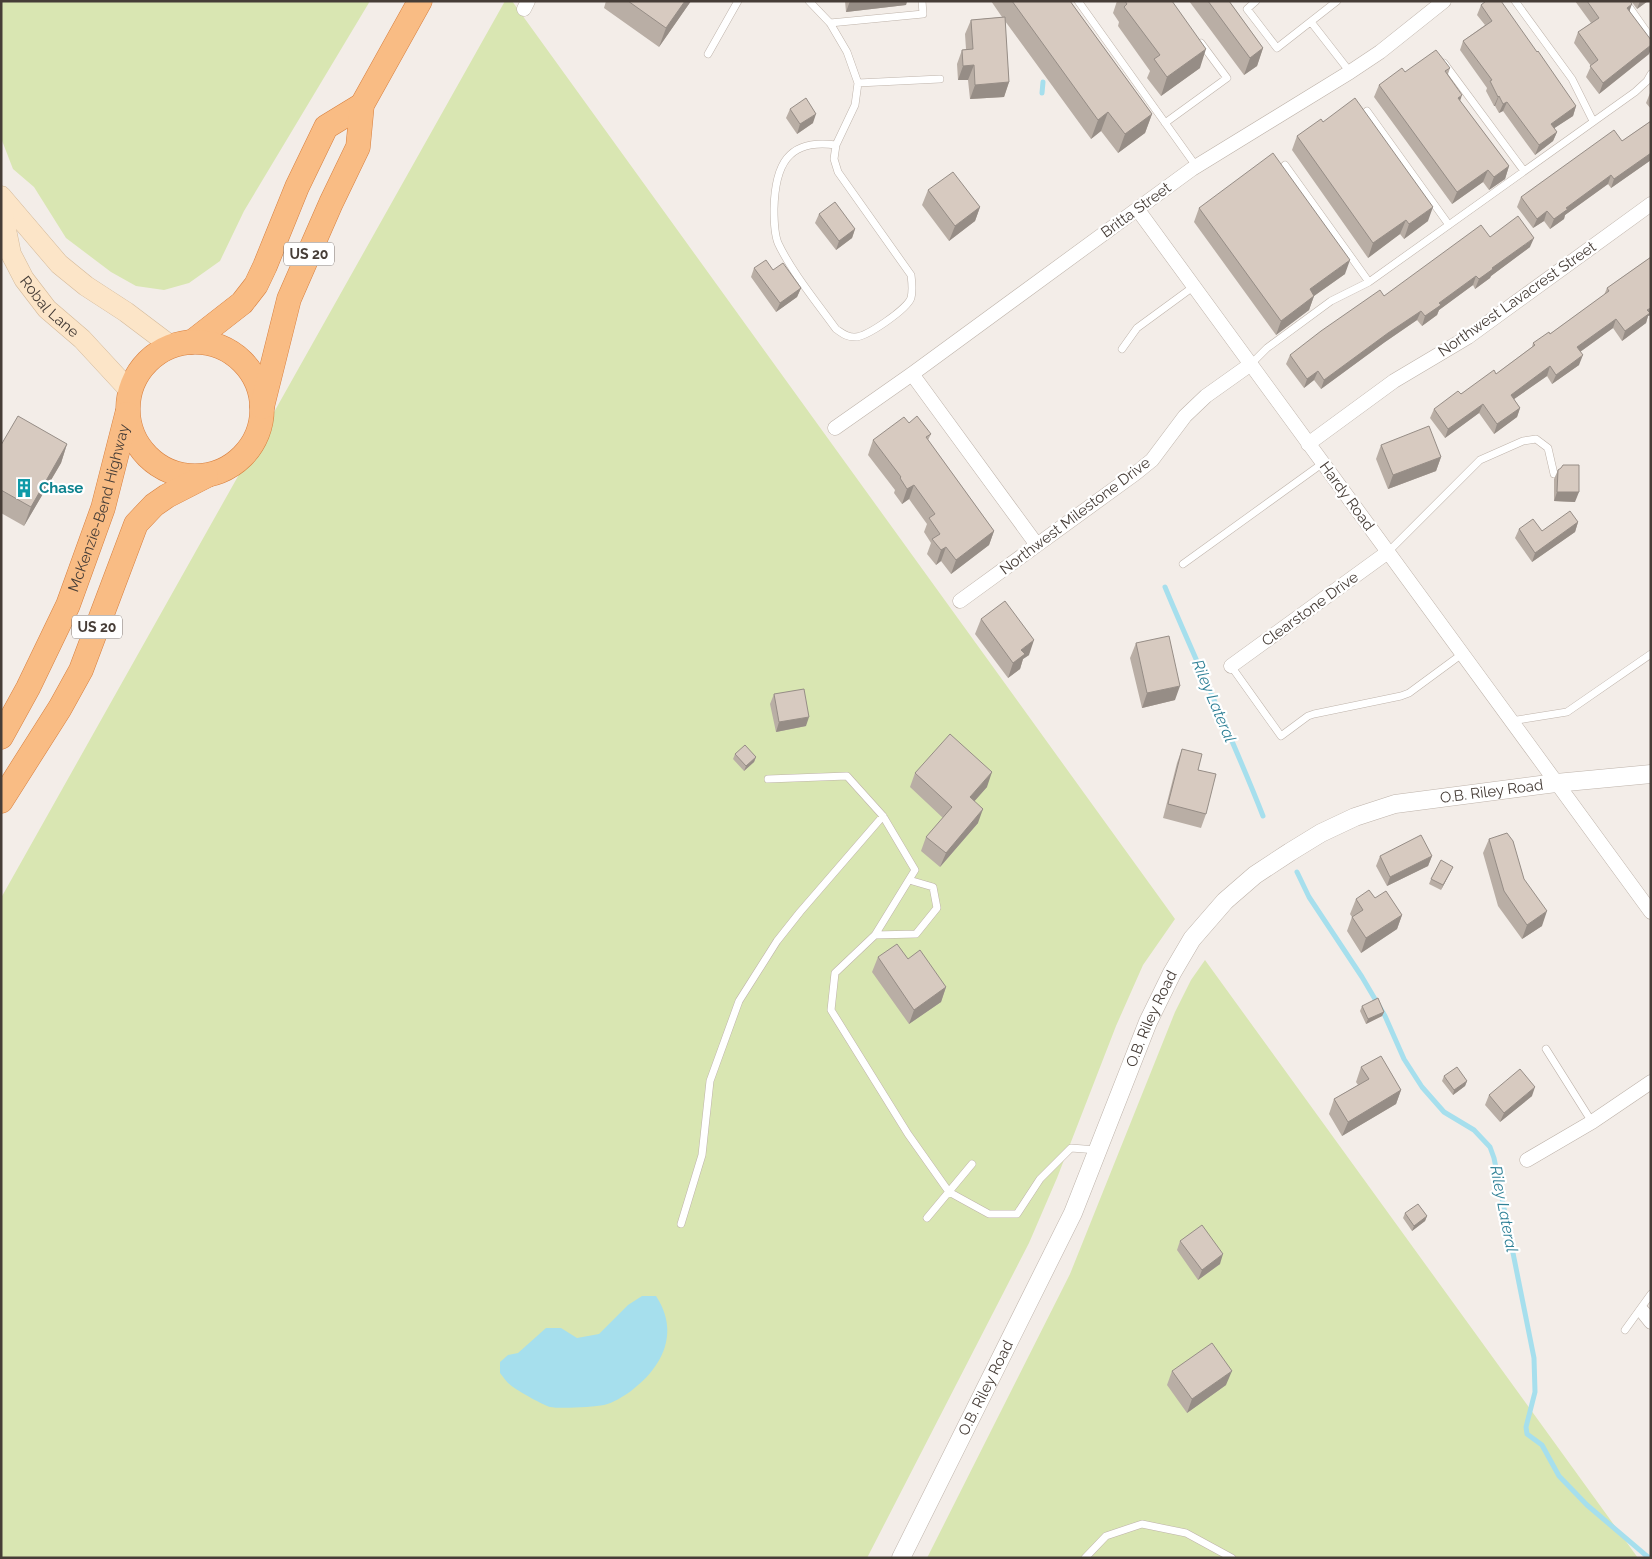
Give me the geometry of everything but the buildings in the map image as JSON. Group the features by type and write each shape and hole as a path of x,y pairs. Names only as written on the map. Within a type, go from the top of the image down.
{"highway":[{"name":"US 20","path":"262,407 289,299 358,147 362,105 420,1"},
{"name":"US 20","path":"181,344 242,302 256,286 297,187 326,126 362,105"},
{"path":"181,344 213,344 232,353 247,367 258,386 262,407 259,430 248,450 231,466 210,475 186,476 164,469 145,454 133,435 129,402 138,372 153,356 181,344"},
{"name":"McKenzie-Bend Highway","path":"1,737 28,688 68,605 103,508 129,402"},
{"name":"US 20","path":"1,802 60,708 80,670 136,524 154,505 167,496 210,475"}],"main road":[{"path":"1,196 59,264 86,286 181,344"},
{"name":"Robal Lane","path":"1,205 11,254 24,279 47,309 82,339 129,402"}],"street":[{"name":"Britta Street","path":"835,428 1138,210 1196,166 1350,72 1387,46 1444,1"},
{"name":"Northwest Lavacrest Street","path":"1308,444 1394,381 1468,337 1651,204"},
{"name":"Hardy Road","path":"1138,210 1651,912"},
{"name":"Northwest Milestone Drive","path":"960,601 1141,469 1152,460 1185,416 1206,396 1251,364"},
{"path":"912,374 1037,545"},
{"name":"Clearstone Drive","path":"1231,666 1388,552"},
{"name":"O.B. Riley Road","path":"902,1558 1073,1213 1148,1022 1172,972 1192,940 1225,901 1255,875 1321,833 1355,817 1387,807 1404,803 1556,783 1651,774"},
{"path":"1527,1160 1592,1122 1651,1082"}],"lane":[{"path":"708,54 738,1"},
{"path":"809,1 830,23 847,52 858,83 855,106 836,145 834,158 838,172 911,275 913,287 906,307 864,335 854,338 844,335 836,329 785,257 777,241 774,220 775,197 780,170 787,156 798,149 819,143 836,145"},
{"path":"830,23 923,14 922,1"},
{"path":"1256,1 1247,8 1277,48 1337,1"},
{"path":"1516,1 1572,79 1593,121"},
{"path":"1625,1 1651,38"},
{"path":"1078,2 1196,166"},
{"path":"1311,22 1350,72"},
{"path":"1166,123 1227,78 1199,40"},
{"path":"1438,56 1524,171"},
{"path":"1251,364 1267,348 1331,301 1369,282 1635,92 1651,74"},
{"path":"858,83 940,79"},
{"path":"1367,111 1449,225"},
{"path":"1285,165 1369,282"},
{"path":"1122,349 1137,328 1193,287"},
{"path":"1388,552 1480,460 1523,440 1536,439 1548,448 1554,474"},
{"path":"1183,564 1322,463"},
{"path":"1231,666 1281,736 1308,716 1409,693 1462,654"},
{"path":"1511,721 1567,712 1651,654"},
{"path":"768,779 847,776 882,816 915,870 875,935 835,972 831,1010 908,1134 949,1192 989,1214 1018,1214 1040,1179 1072,1148 1098,1150"},
{"path":"680,1224 702,1155 710,1081 739,1001 777,942 800,912 882,816"},
{"path":"875,935 916,934 937,908 933,887 909,880"},
{"path":"1546,1050 1592,1122"},
{"path":"927,1218 972,1164"},
{"path":"1625,1330 1651,1294"},
{"path":"1085,1558 1106,1536 1142,1524 1186,1534 1232,1558"}],"green space":[{"path":"1,1 370,1 244,211 220,261 189,283 164,290 136,286 111,272 66,238 34,187 13,169 1,138"},
{"path":"505,1 512,1 1175,919 1143,965 1116,1026 1057,1178 1029,1243 867,1558 1,1558 1,898"},
{"path":"1205,960 1638,1558 927,1558 1070,1274 1175,1012 1191,980"}],"water":[{"path":"642,1296 656,1296 663,1309 667,1323 667,1336 659,1360 652,1371 642,1382 618,1399 599,1406 550,1407 513,1387 500,1373 500,1362 508,1355 518,1353 546,1328 561,1328 577,1338 599,1334 628,1305"}],"waterway":[{"name":"Riley Lateral","path":"1042,93 1043,82"},
{"name":"Riley Lateral","path":"1165,587 1263,816"},
{"name":"Riley Lateral","path":"1297,872 1309,897 1362,977 1385,1016 1404,1059 1422,1087 1444,1112 1474,1130 1490,1147 1494,1158 1534,1358 1535,1392 1526,1427 1527,1434 1542,1445 1559,1476 1587,1505 1649,1558"}],"place":[{"name":"Chase","path":"24,488"}]}
